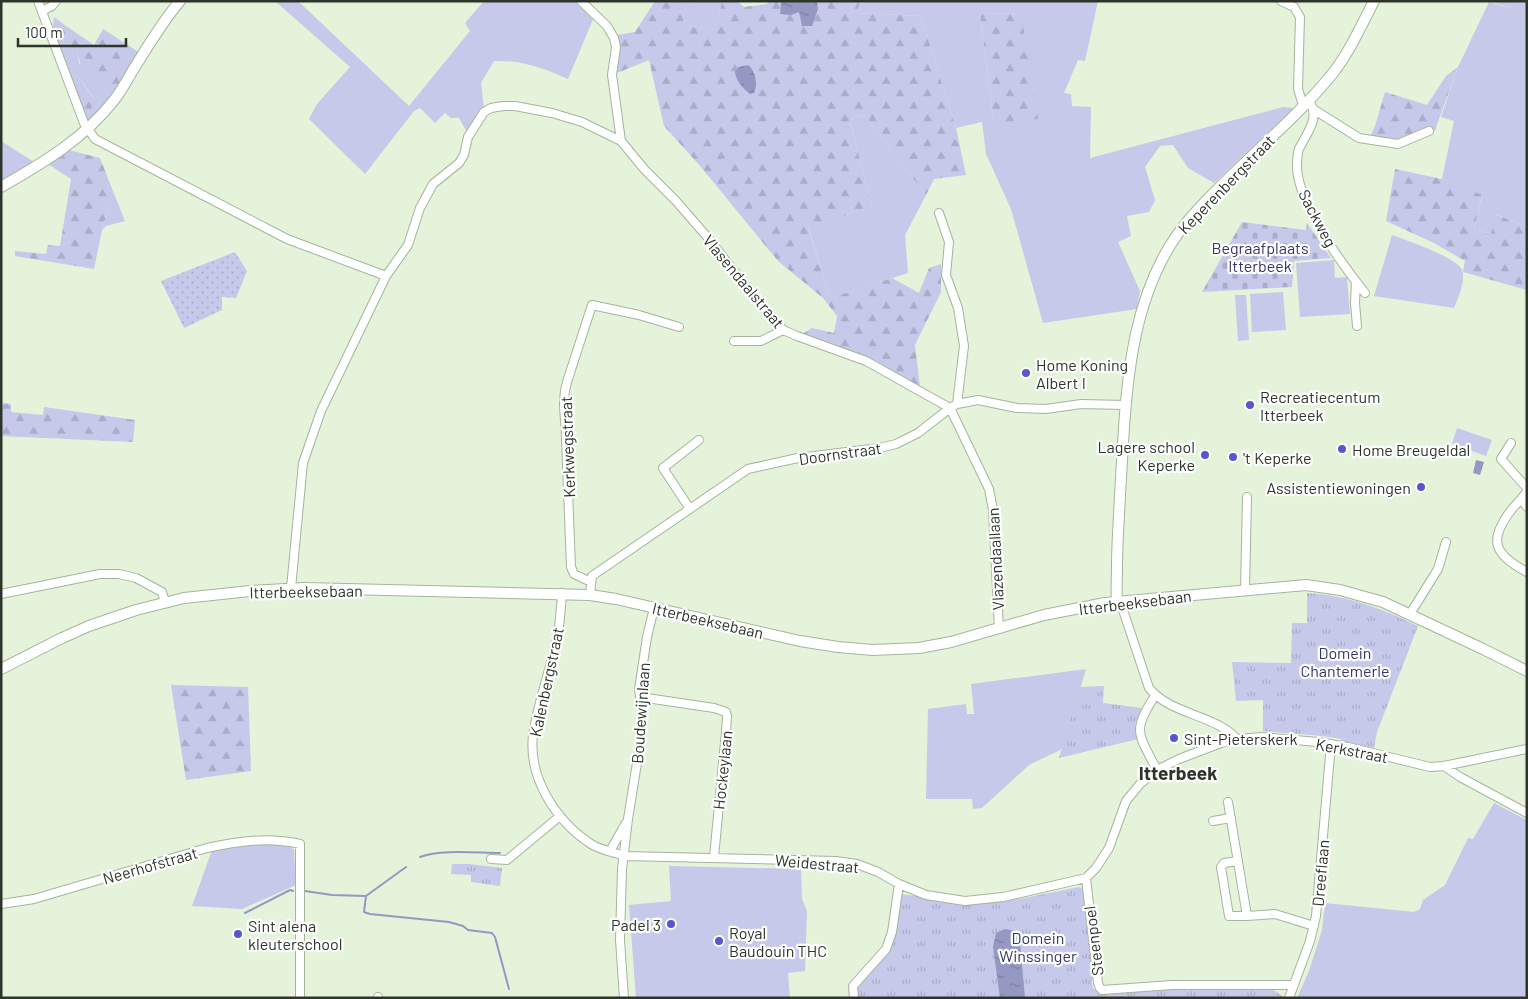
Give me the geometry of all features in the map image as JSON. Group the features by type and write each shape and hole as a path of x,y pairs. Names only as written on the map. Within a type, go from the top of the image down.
{"main road":[{"path":"1,187 35,167 88,130 116,98 166,17 180,1"},
{"name":"Keperenbergstraat","path":"1118,601 1118,539 1126,404 1142,307 1155,272 1172,242 1197,210 1308,105 1349,49 1374,1"},
{"name":"Itterbeeksebaan","path":"5,667 89,626 164,602 236,592 291,588 590,595 800,641 874,650 919,648 951,642 1044,615 1118,601 1306,585 1366,596 1410,614 1527,671"}],"street":[{"path":"38,1 84,123 95,139 287,239 386,276"},
{"path":"42,11 52,6 56,1"},
{"path":"581,1 607,26 614,38 616,47 612,75 618,139"},
{"path":"1281,1 1294,7 1300,17 1298,89 1308,105 1359,138 1398,144 1429,132"},
{"name":"Sackweg","path":"1308,105 1314,119 1309,133 1298,151 1297,167 1303,196 1356,282 1365,292"},
{"path":"291,588 303,463 318,418 386,276 408,245 425,198 433,184 459,163 464,155 468,138 484,112 491,108 503,106 531,108 582,122 618,139"},
{"name":"Vlasendaalstraat","path":"618,139 709,239 755,298 783,330 866,361 953,406"},
{"path":"939,213 949,242 946,275 958,308 964,346 953,406 978,400 1017,408 1046,409 1081,404 1126,404"},
{"path":"1356,282 1357,326"},
{"name":"Kerkwegstraat","path":"591,582 574,574 571,567 566,432 563,409 566,382 592,305 639,315 679,327"},
{"path":"734,342 760,341 783,330"},
{"name":"Doornstraat","path":"591,582 592,576 748,469 798,458 879,448 896,444 918,434 953,406"},
{"name":"Vlazendaallaan","path":"953,406 989,489 993,510 999,629"},
{"path":"690,509 662,468 698,440"},
{"path":"1511,443 1501,459 1526,492 1524,503 1527,507"},
{"path":"1526,492 1504,521 1496,537 1499,552 1510,564 1527,572"},
{"path":"1245,590 1247,497"},
{"path":"1410,614 1438,569 1446,542"},
{"path":"1,594 100,574 119,574 136,578 162,592 164,602"},
{"path":"590,595 591,582"},
{"name":"Kalenbergstraat","path":"562,593 558,637 536,719 533,745 535,765 545,795 560,816 593,845 624,856"},
{"path":"1118,601 1123,610 1149,688 1155,696 1192,715 1225,728 1236,739"},
{"name":"Boudewijnlaan","path":"624,856 642,732 639,689 647,637 654,608"},
{"path":"1155,696 1144,714 1139,727 1144,745 1156,770"},
{"name":"Hockeylaan","path":"640,697 714,708 726,712 726,732 714,857"},
{"name":"Kerkstraat","path":"1086,878 1096,868 1109,848 1126,800 1156,770 1199,750 1236,739 1268,737 1331,744 1430,767 1444,766 1527,749"},
{"name":"Dreeflaan","path":"1289,998 1314,926 1320,882 1331,744"},
{"path":"1444,766 1460,777 1527,813"},
{"path":"1228,802 1247,916"},
{"path":"491,859 507,860 560,816"},
{"path":"1213,821 1231,818"},
{"name":"Boudewijnlaan","path":"610,851 628,819"},
{"name":"Neerhofstraat","path":"1,904 34,899 215,846 261,840 282,840 300,844 300,998"},
{"path":"624,856 620,940 624,998"},
{"name":"Weidestraat","path":"624,856 836,861 857,864 878,872 926,896 965,901 1003,897 1086,878"},
{"path":"1238,861 1224,863 1221,867 1229,916 1275,914 1314,926"},
{"name":"Steenpoel","path":"1086,878 1098,983 1102,990 1172,985 1294,985"},
{"path":"854,998 853,986 886,949 892,932 899,884"}],"green space":[{"path":"275,1 298,1 409,106 470,31 465,23 484,1 578,1 594,17 568,79 532,66 514,62 494,61 481,83 484,109 468,134 459,118 451,118 445,113 435,123 420,108 414,111 365,174 309,119 317,104 350,67"},
{"path":"655,1 689,1 682,24 715,30 722,1 737,1 744,7 767,4 769,1 781,1 780,14 799,12 801,20 818,9 817,1 860,1 857,13 921,16 956,128 966,175 934,179 926,195 864,114 850,120 872,207 808,227 830,298 892,278 919,293 929,268 941,264 941,292 915,345 920,387 857,353 802,334 812,328 834,333 837,316 823,298 778,261 701,167 664,126 649,60 612,75 614,38 617,35 635,32"},
{"path":"689,1 722,1 715,30 681,24"},
{"path":"860,1 1098,1 1085,61 1078,60 1064,93 1071,94 1072,106 1091,107 1090,158 1283,107 1294,108 1214,183 1188,168 1173,145 1160,146 1145,167 1155,200 1149,212 1127,216 1131,236 1118,242 1140,291 1137,309 1043,323 1011,209 986,154 982,122 956,128 921,16 856,13","holes":["1021,13 994,124 980,14"]},
{"path":"1489,1 1519,1 1514,9"},
{"path":"1519,1 1527,1 1527,227 1496,214 1492,234 1474,229 1482,196 1442,179 1454,121 1441,117 1458,67 1489,2 1514,9"},
{"path":"1021,13 1038,119 994,124 980,14"},
{"path":"54,17 66,26 59,32 77,51 79,63 102,83 112,85 117,89 92,121 87,121 80,108 95,100 74,73 70,79 55,41"},
{"path":"66,26 94,45 103,29 140,53 117,89 93,79 82,67 77,51 60,43 59,31"},
{"path":"1458,67 1435,130 1415,132 1399,140 1370,137 1385,92 1427,105 1446,76"},
{"path":"74,73 95,100 90,111 80,108 70,79"},
{"path":"864,114 926,195 905,235 908,273 830,298 808,226 872,207 850,120"},
{"path":"1,141 34,162 1,182"},
{"path":"69,150 100,158 113,191 94,269 15,256 15,251 46,254 48,245 60,246 71,179 48,164"},
{"path":"1395,169 1442,179 1482,195 1474,229 1491,234 1495,214 1527,227 1527,290 1463,272 1465,261 1434,243 1386,221"},
{"path":"113,191 125,221 106,226 102,230"},
{"name":"Begraafplaats Itterbeek","path":"1242,222 1306,230 1307,223 1331,258 1294,261 1292,287 1202,292"},
{"path":"1392,235 1442,255 1458,265 1462,270 1463,279 1454,308 1374,296"},
{"path":"235,252 247,271 236,298 222,297 222,310 184,328 161,281"},
{"path":"1334,260 1335,278 1347,277 1350,314 1300,317 1296,263"},
{"path":"1283,292 1286,330 1252,332 1250,294"},
{"path":"1235,295 1246,295 1249,340 1238,341"},
{"path":"1,403 11,404 11,412 43,415 44,407 135,420 133,442 1,436"},
{"path":"1457,428 1492,440 1486,456 1452,444"},
{"name":"Domein Chantemerle","path":"1307,593 1351,600 1418,626 1377,732 1374,748 1331,737 1263,731 1263,700 1236,701 1232,662 1291,663 1292,623 1307,623"},
{"path":"1086,669 1062,749 1029,765 982,808 973,809 972,799 926,799 928,709 966,704 967,714 974,714 971,684"},
{"path":"171,685 248,687 251,771 186,780"},
{"path":"1104,686 1103,703 1142,708 1135,725 1138,739 1059,758 1080,687"},
{"path":"1494,803 1527,820 1527,998 1297,998 1309,971 1322,930 1325,903 1414,912 1420,909 1423,900 1445,885 1468,838 1473,839"},
{"path":"250,843 274,843 285,845 294,850 296,885 242,909 192,906 212,850"},
{"path":"452,864 502,868 500,886 471,882 471,875 451,874"},
{"name":"Royal Baudouin THC","path":"669,866 801,869 802,899 807,911 805,971 788,973 790,998 636,998 629,905 671,901"},
{"name":"Domein Winssinger","path":"1079,887 1083,889 1094,978 1092,980 1093,989 1098,994 1161,987 1271,988 1282,998 856,998 855,988 890,946 900,894 968,902 1019,899"}],"water":[{"path":"781,1 817,1 818,9 812,26 802,26 799,12 791,15 780,14"},
{"path":"748,65 753,71 756,82 754,93 750,94 738,81 735,74 739,67"},
{"path":"1476,460 1484,462 1480,475 1473,473"},
{"path":"1005,929 1015,931 1020,943 1025,998 1000,998 993,947 996,933"}],"waterway":[{"path":"420,857 448,852 500,853"},
{"path":"305,891 332,895 366,896 406,867"},
{"path":"245,913 290,890 293,891"},
{"path":"366,896 364,912 370,914 449,922 463,926 468,930 492,933 495,937 509,989"}],"place":[{"name":"Home Koning Albert I","path":"1026,373"},
{"name":"Recreatiecentum Itterbeek","path":"1250,405"},
{"name":"Home Breugeldal","path":"1342,449"},
{"name":"Lagere school Keperke","path":"1205,455"},
{"name":"'t Keperke","path":"1233,457"},
{"name":"Assistentiewoningen","path":"1421,487"},
{"name":"Sint-Pieterskerk","path":"1174,738"},
{"name":"Padel 3","path":"671,924"},
{"name":"Sint alena kleuterschool","path":"238,934"},
{"name":"Royal Baudouin THC","path":"719,941"}],"district":[{"name":"Itterbeek","path":"1178,772"}]}
